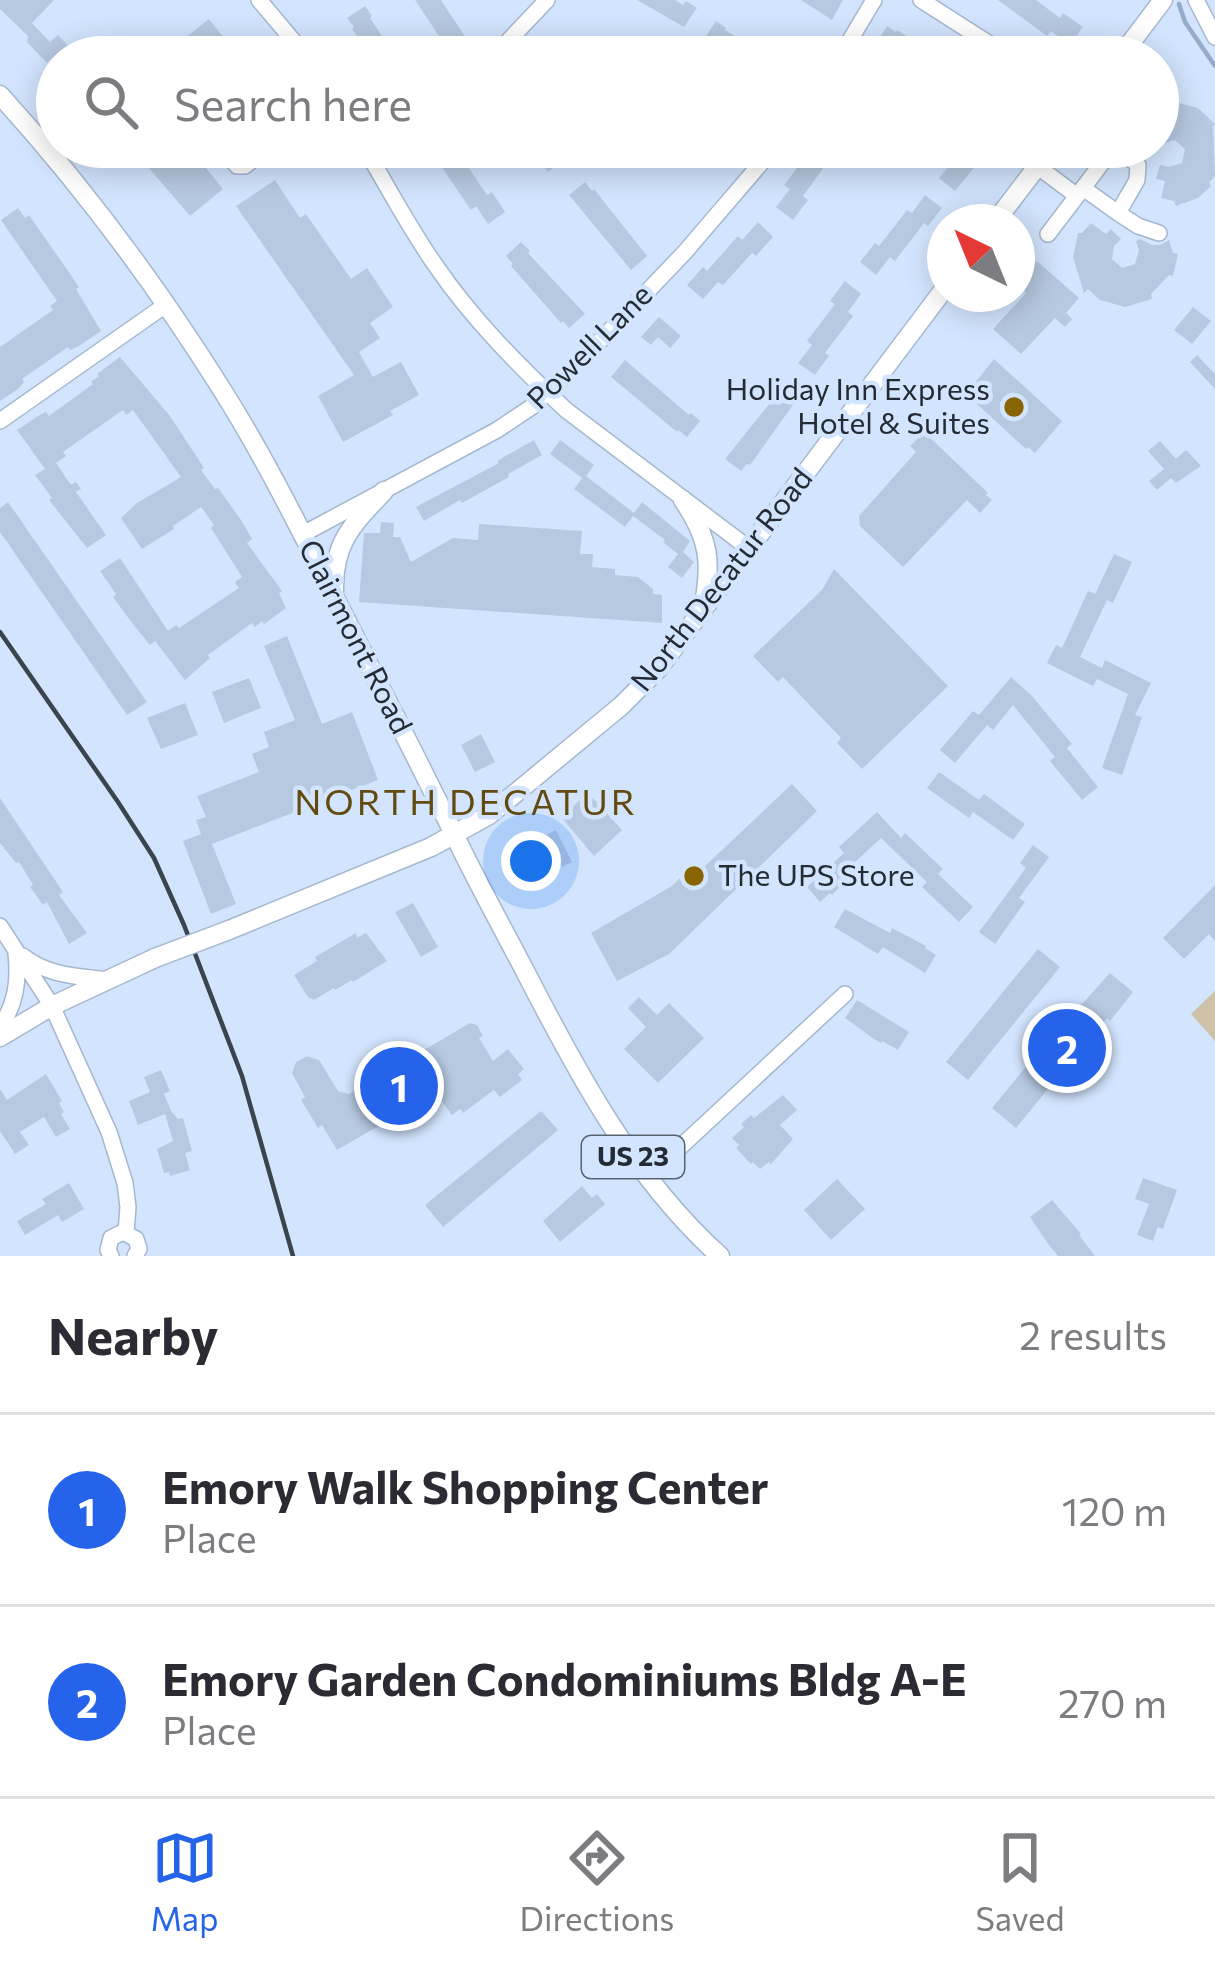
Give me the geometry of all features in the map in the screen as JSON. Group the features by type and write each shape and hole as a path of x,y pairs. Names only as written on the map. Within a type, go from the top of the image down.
{"main road":[{"path":"1136,36 1163,0"},
{"name":"Clairmont Road","path":"0,95 36,137"},
{"name":"Clairmont Road","path":"62,168 167,304 221,388 304,534 455,836 572,1060 614,1130 677,1213 720,1256"},
{"path":"1008,204 1036,168"},
{"name":"North Decatur Road","path":"0,1032 155,958 455,836 489,815 621,706 658,669 927,312"},
{"path":"334,596 342,539 384,490"},
{"path":"683,500 707,548 708,585 702,614"}],"street":[{"path":"259,0 289,36"},
{"path":"513,36 547,0"},
{"path":"853,36 874,0"},
{"path":"921,0 977,36"},
{"path":"1196,0 1215,37"},
{"path":"379,168 438,270 548,394 751,550"},
{"name":"Powell Lane","path":"304,534 508,423 548,394 758,168"},
{"path":"1040,168 1138,226 1159,232"},
{"path":"1048,233 1099,168"},
{"path":"1118,213 1137,180 1138,168"},
{"path":"0,421 167,304"},
{"path":"0,926 52,1006 118,1154 127,1195 126,1232"},
{"path":"16,950 55,973 109,980"},
{"path":"0,1032 15,1000 16,950"},
{"path":"648,1177 845,994"},
{"path":"111,1256 111,1238 126,1232"},
{"path":"126,1232 136,1239 135,1256"}],"shaded area":[{"path":"1215,991 1215,1041 1191,1014"}],"building":[{"path":"0,0 54,0 32,23 44,36 36,36 36,51 27,42 28,36 0,9"},
{"path":"415,0 441,0 465,36 439,36"},
{"path":"637,0 675,0 683,5 686,1 697,8 684,27"},
{"path":"801,0 843,0 832,20"},
{"path":"998,0 1036,0 1060,18 1063,13 1083,27 1076,36 1058,36 1051,31 1047,36"},
{"path":"365,6 382,36 357,36 347,18"},
{"path":"209,19 222,36 187,36"},
{"path":"716,21 735,36 706,36"},
{"path":"887,26 907,36 881,36"},
{"path":"1179,103 1198,108 1215,124 1215,176 1198,198 1176,206 1161,198 1165,181 1156,179 1159,168 1179,168 1185,149 1179,144"},
{"path":"149,168 206,168 223,189 190,216"},
{"path":"442,168 469,168 505,212 488,224 476,206 471,210"},
{"path":"797,168 823,168 793,220 776,207 790,189 784,185"},
{"path":"947,168 974,168 955,191 939,178"},
{"path":"275,180 300,218 306,214 351,279 367,268 393,307 370,323 380,338 359,352 373,377 401,362 419,395 343,442 318,396 354,375 236,206"},
{"path":"585,182 647,256 631,270 569,195"},
{"path":"925,195 937,204 927,204 927,225 924,223 895,261 890,257 876,275 860,262 907,210 912,213"},
{"path":"18,208 25,218 29,215 79,287 101,331 79,346 68,347 0,401 0,347 53,310 50,306 57,301 1,220"},
{"path":"758,222 773,237 756,256 752,253 703,299 687,285 703,267 707,271 738,236 742,240"},
{"path":"1091,223 1106,234 1111,229 1121,239 1112,259 1122,268 1135,264 1136,241 1160,245 1169,240 1173,253 1178,254 1173,276 1151,294 1152,299 1125,307 1100,300 1088,289 1084,293 1073,257 1078,233"},
{"path":"521,242 585,314 569,328 511,266 506,256"},
{"path":"1035,263 1079,298 1066,313 1072,319 1065,327 1055,318 1021,354 993,329 1009,312 1035,312"},
{"path":"845,281 861,294 848,312 853,316 815,375 798,363"},
{"path":"1193,307 1211,321 1192,344 1174,330"},
{"path":"659,317 681,336 670,348 658,337 651,345 641,337"},
{"path":"1197,355 1215,374 1215,389 1190,362"},
{"path":"120,357 170,416 201,470 241,520 252,539 247,543 282,591 286,608 264,624 255,627 252,623 208,655 185,680 155,641 150,645 132,623 100,571 120,558 168,631 176,625 179,628 239,588 235,582 242,577 211,528 214,525 201,507 142,549 121,518 181,477 133,410 126,415 123,410 63,452 66,456 56,463 71,485 76,482 81,489 76,492 106,535 87,548 49,500 35,475 45,469 17,430 46,412 49,416"},
{"name":"Holiday Inn Express Hotel & Suites","path":"994,359 1062,421 1035,453 966,394"},
{"path":"625,360 700,421 687,437 611,377"},
{"path":"783,382 800,395 741,471 725,459"},
{"path":"924,432 992,500 980,513 967,500 903,567 860,526 859,516 916,452 910,446"},
{"path":"534,440 542,455 424,521 416,507"},
{"path":"560,440 594,465 586,476 634,513 642,502 690,541 683,552 694,562 682,578 668,567 678,554 665,540 633,516 625,527 574,489 582,478 550,454"},
{"path":"1160,441 1176,459 1186,450 1201,466 1176,483 1171,478 1157,490 1149,481 1164,469 1148,451"},
{"path":"8,502 147,702 127,715 0,532 0,508"},
{"path":"381,522 394,523 393,537 400,537 411,562 453,538 478,540 479,524 582,531 580,554 593,554 592,567 638,577 653,594 662,595 662,623 359,602 364,533 380,533"},
{"path":"1114,554 1132,562 1113,603 1107,600 1080,657 1102,668 1105,660 1151,683 1135,715 1142,717 1122,775 1102,768 1128,694 1097,679 1093,686 1047,663 1056,645 1062,648 1088,591 1095,594"},
{"path":"834,569 948,686 862,769 837,743 841,738 783,677 778,682 753,656 822,590"},
{"path":"287,636 322,724 352,712 378,780 212,844 236,904 211,914 183,841 201,834 196,820 206,817 197,796 259,772 252,754 269,747 264,732 295,720 264,646"},
{"path":"1011,677 1072,744 1067,748 1098,787 1082,800 1013,705 993,730 987,725 955,763 940,750"},
{"path":"249,678 261,708 224,723 212,692"},
{"path":"185,703 198,735 161,749 147,718"},
{"path":"481,734 495,762 475,772 461,745"},
{"path":"939,772 979,800 984,794 1025,824 1013,840 973,812 969,818 927,788"},
{"path":"792,784 817,811 669,954 617,981 591,933 672,886 689,869 704,867"},
{"path":"588,793 622,830 594,856 561,817"},
{"path":"0,798 87,933 69,944 47,902 43,905 19,862 0,843"},
{"path":"877,812 901,838 905,833 943,869 938,874 973,907 959,922 922,887 927,882 881,838 855,862 859,867 832,895 820,902 807,887 844,853 839,847"},
{"path":"556,830 572,862 562,867 558,858 521,878 508,854"},
{"path":"1033,845 1049,857 1019,898 1025,902 995,944 979,932 1026,868 1020,863"},
{"path":"1215,885 1215,941 1209,934 1184,959 1163,938"},
{"path":"413,903 438,947 421,957 395,912"},
{"path":"845,909 926,946 936,955 925,973 883,947 878,954 834,927"},
{"path":"356,933 357,938 366,933 387,961 314,1000 308,997 294,975"},
{"path":"1038,949 1060,967 968,1080 946,1062"},
{"path":"1110,973 1133,992 1016,1128 992,1108"},
{"path":"639,997 657,1015 669,1003 704,1038 658,1083 624,1049 646,1027 628,1008"},
{"path":"857,1000 909,1032 898,1050 845,1018"},
{"path":"470,1023 477,1025 493,1061 508,1049 524,1069 518,1074 522,1080 500,1097 494,1090 463,1113 460,1109 452,1115 432,1088 337,1150 301,1100 305,1097 292,1073 296,1062 307,1056 319,1060 338,1091 349,1094"},
{"path":"161,1070 170,1091 164,1094 171,1111 183,1118 192,1151 185,1153 190,1170 170,1176 164,1173 157,1149 173,1141 165,1114 138,1125 129,1101 150,1092 144,1077"},
{"path":"46,1074 62,1101 61,1114 70,1129 56,1137 44,1117 20,1132 29,1145 15,1154 0,1131 0,1089 7,1100"},
{"path":"783,1095 797,1110 780,1125 793,1139 771,1164 760,1169 736,1148 739,1145 732,1138 751,1115 754,1118"},
{"path":"541,1111 558,1130 443,1227 425,1205"},
{"path":"1143,1178 1177,1190 1163,1229 1158,1227 1153,1241 1137,1235 1149,1204 1135,1199"},
{"path":"837,1179 865,1209 831,1240 804,1210"},
{"path":"69,1183 84,1209 62,1222 58,1215 25,1235 17,1221"},
{"path":"582,1186 605,1204 560,1242 543,1221"},
{"path":"1052,1200 1095,1256 1058,1256 1049,1245 1030,1217"}],"waterway":[{"path":"1179,4 1185,22 1215,66"}],"railway":[{"path":"0,632 154,858 242,1076 293,1256"}],"place":[{"name":"Holiday Inn Express Hotel & Suites","path":"1014,407"},
{"name":"The UPS Store","path":"694,876"},
{"name":"Emory Garden Condominiums Bldg A-E","path":"1067,1048"},
{"name":"Emory Walk Shopping Center","path":"399,1086"}],"district":[{"name":"NORTH DECATUR","path":"466,802"}]}
